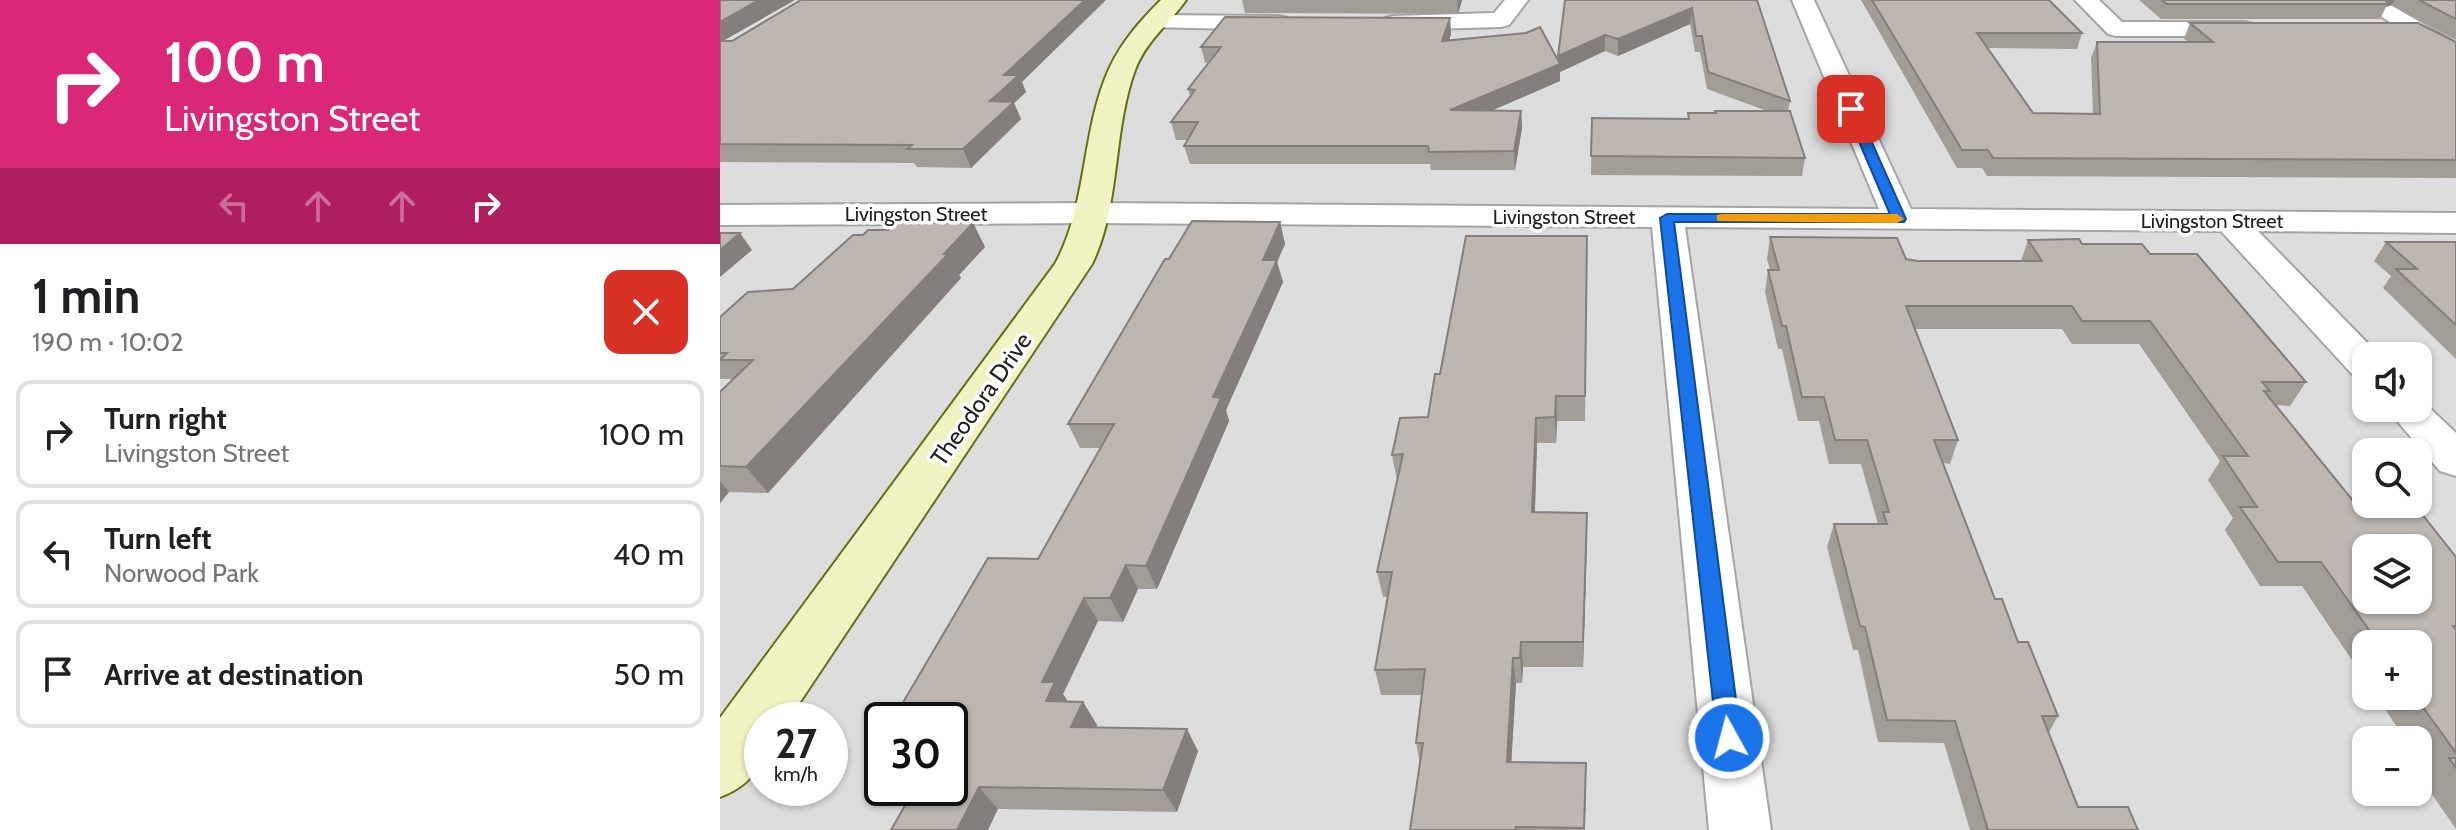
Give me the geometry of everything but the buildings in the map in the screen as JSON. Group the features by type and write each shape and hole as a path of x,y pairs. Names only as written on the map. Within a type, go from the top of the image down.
{"street":[{"path":"1373,23 1501,20 1517,0"},
{"path":"1803,0 1899,219"},
{"path":"2086,0 2116,29 2273,29"},
{"path":"2366,0 2456,53"},
{"path":"1164,11 1295,23"},
{"name":"Theodora Drive","path":"720,768 1043,311 1080,252 1092,213 1113,99 1134,46 1164,11"},
{"path":"2367,29 2414,29"},
{"name":"Livingston Street","path":"720,215 1092,213 2456,223"},
{"path":"1667,218 1740,830"},
{"path":"2230,221 2352,350"},
{"path":"2420,422 2456,460"}],"shaded area":[{"path":"720,0 2456,0 2456,830 720,830"}],"slow traffic":[{"path":"1722,218 1897,219"}],"route":[{"path":"1729,738 1667,218 1899,219 1851,109"}]}
